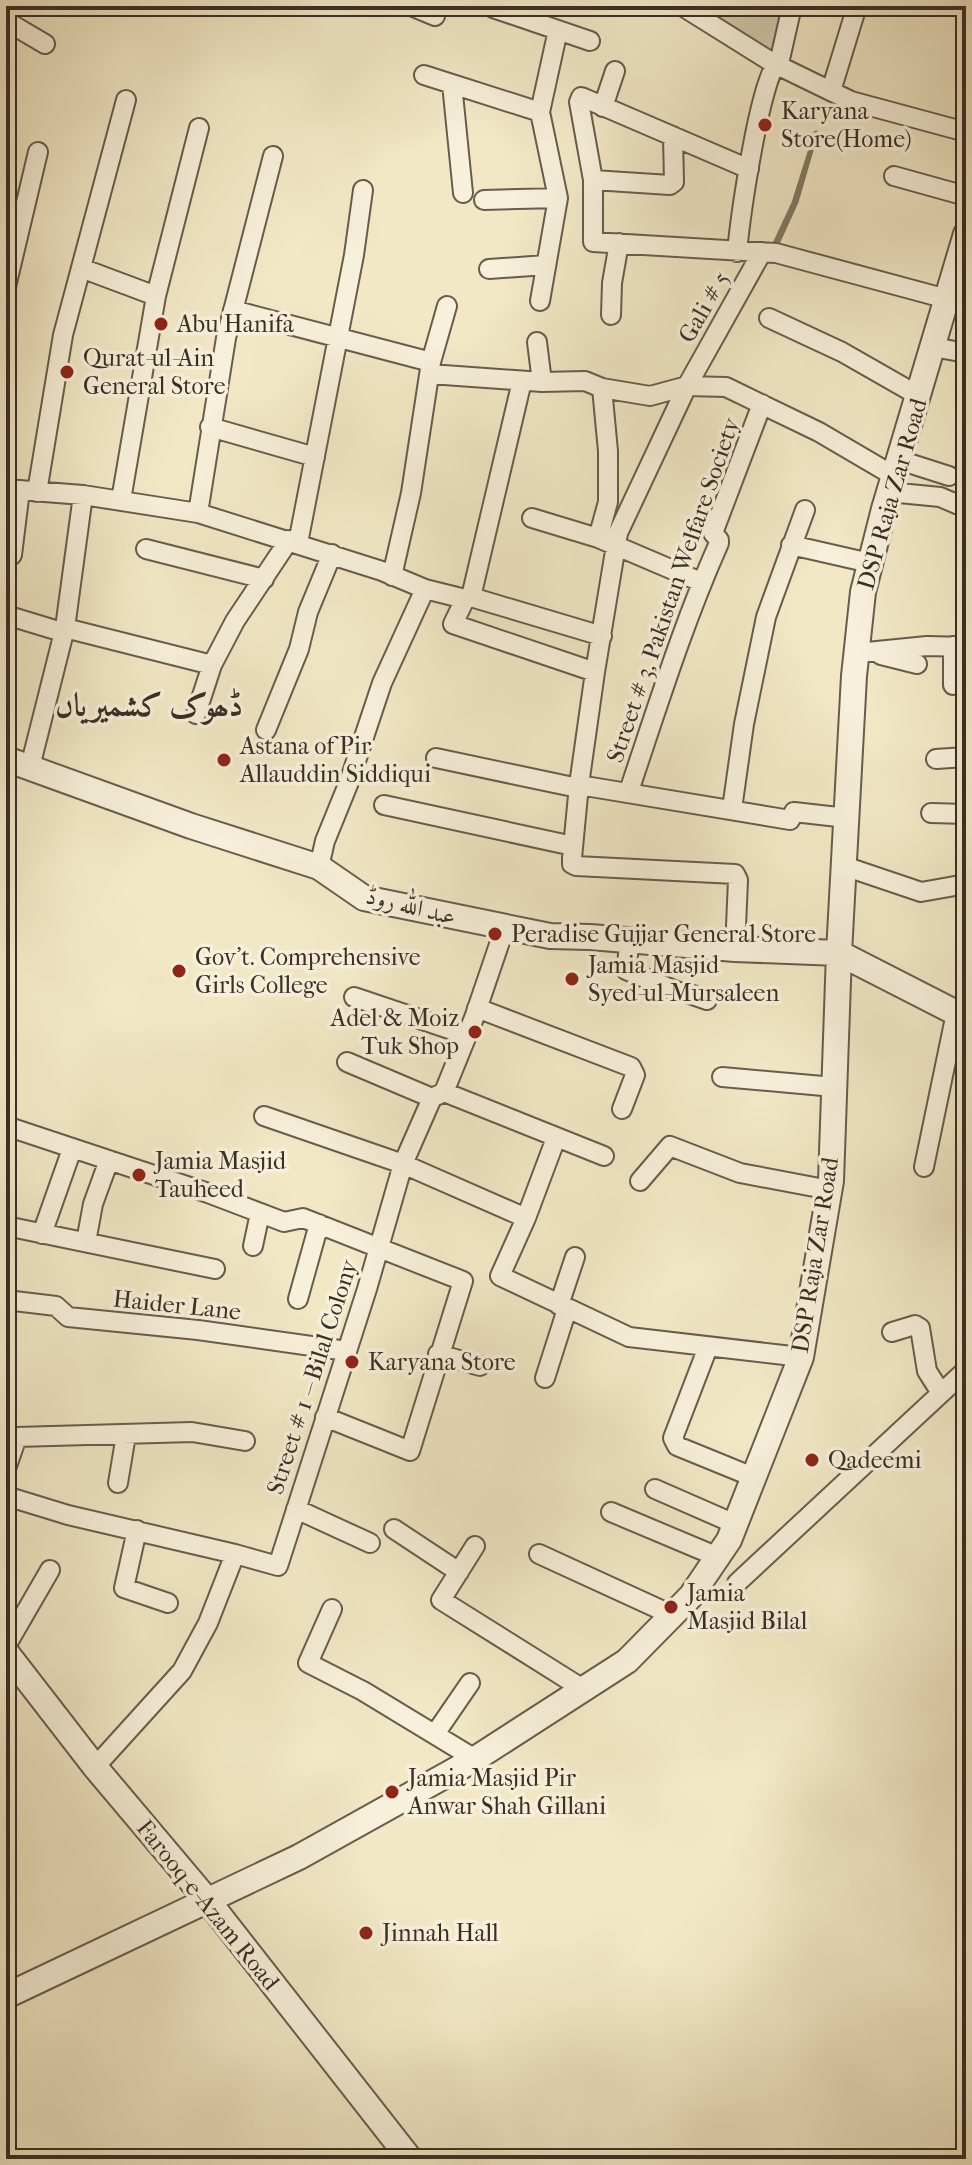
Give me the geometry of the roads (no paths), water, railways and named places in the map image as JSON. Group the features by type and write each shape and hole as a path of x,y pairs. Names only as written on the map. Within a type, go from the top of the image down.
{"street":[{"path":"411,6 435,16 437,6"},
{"path":"682,6 773,63 831,91 879,110 966,132"},
{"path":"737,252 762,103 773,63 780,59 792,6"},
{"path":"831,91 857,6"},
{"path":"493,8 519,11 590,41"},
{"path":"6,21 45,44"},
{"path":"540,301 558,198 540,112 558,30"},
{"path":"603,107 615,71"},
{"path":"424,75 540,112"},
{"path":"452,84 463,193"},
{"path":"749,169 581,97 579,102 593,180 593,242 776,253 947,299"},
{"path":"12,555 21,490 126,100"},
{"path":"121,500 156,296 199,128"},
{"path":"593,180 670,185 674,182 673,136"},
{"path":"6,287 38,152"},
{"path":"198,513 210,427 233,310 273,156"},
{"path":"894,176 966,196"},
{"path":"196,714 212,665 235,621 293,541 315,457 354,255 363,190"},
{"path":"484,200 558,198"},
{"name":"DSP Raja Zar Road","path":"6,1996 312,1850 475,1759 627,1661 691,1596 729,1540 801,1357 830,1190 839,953 862,652 863,592 947,299 961,272 966,234"},
{"path":"611,315 612,283 619,243"},
{"name":"Gali # 5","path":"573,846 578,786 619,530 687,386 762,252"},
{"path":"489,269 546,265"},
{"path":"81,268 156,296"},
{"path":"392,576 411,493 431,368 447,306"},
{"path":"233,310 337,336 431,368 522,381 585,381 602,388 650,396 687,386 726,387 819,432 894,476 966,508"},
{"path":"769,318 842,352 919,396"},
{"path":"537,342 542,382"},
{"path":"933,347 966,353"},
{"path":"522,381 468,598 453,624 595,672"},
{"path":"598,538 608,502 608,451 602,388"},
{"name":"Street # 3, Pakistan Welfare Society","path":"629,791 658,698 719,540 713,533 762,404"},
{"path":"210,427 315,457"},
{"path":"894,476 949,476"},
{"path":"21,490 83,495 198,513 332,554 425,589 602,636"},
{"path":"30,767 64,630 83,495"},
{"path":"732,809 744,724 766,617 805,510"},
{"path":"532,518 598,538 701,582"},
{"path":"791,545 870,563"},
{"path":"146,549 264,579"},
{"path":"266,730 299,649 308,612 332,554"},
{"path":"319,867 325,841 349,782 382,683 425,589"},
{"path":"6,615 212,665"},
{"path":"862,652 960,646 953,685"},
{"path":"862,652 917,664"},
{"path":"936,759 966,757"},
{"path":"436,758 578,786 629,791 790,820 794,812 847,818"},
{"name":"عبد اللہ روڈ","path":"6,759 191,826 319,867 364,898 550,936 839,953"},
{"path":"384,805 573,846 572,864 576,866 735,874 738,880 735,949"},
{"path":"931,813 966,814"},
{"path":"844,866 921,892 966,884"},
{"name":"Street # 1 -- Bilal Colony","path":"235,1554 278,1566 403,1164 467,1035 505,927"},
{"path":"630,940 626,970 681,993 707,1000"},
{"path":"839,953 961,1015 924,1167"},
{"path":"354,997 467,1035"},
{"path":"477,1008 631,1067 635,1075 622,1109"},
{"path":"347,1062 604,1156"},
{"path":"722,1077 834,1087"},
{"path":"264,1116 403,1164 526,1218"},
{"path":"6,1126 284,1222 303,1218 463,1281 410,1451 325,1417"},
{"path":"556,1138 500,1276 629,1337 801,1357"},
{"path":"640,1181 670,1146 740,1173 830,1190"},
{"path":"42,1234 72,1149"},
{"path":"86,1242 93,1204 109,1160"},
{"path":"253,1246 260,1213"},
{"path":"298,1299 319,1224"},
{"path":"6,1226 215,1269"},
{"path":"545,1378 575,1257"},
{"name":"Haider Lane","path":"6,1300 56,1306 68,1317 198,1330 347,1351"},
{"path":"892,1332 915,1325 920,1328 927,1371 941,1393"},
{"path":"708,1347 674,1442 677,1446 753,1477"},
{"path":"438,1354 480,1366"},
{"path":"737,1583 966,1370"},
{"path":"6,1469 17,1437 192,1432 245,1441"},
{"path":"118,1483 126,1435"},
{"path":"655,1489 735,1524"},
{"path":"6,1496 68,1515 235,1554 208,1623 182,1671 95,1767"},
{"path":"296,1509 370,1543"},
{"path":"611,1512 718,1557"},
{"path":"394,1529 459,1572"},
{"path":"137,1530 124,1588 168,1603"},
{"path":"475,1546 442,1597 444,1603 583,1689"},
{"path":"539,1554 672,1615"},
{"path":"7,1654 50,1570"},
{"path":"332,1609 308,1663 363,1691 475,1759"},
{"name":"Farooq-e-Azam Road","path":"7,1654 95,1767 208,1901 410,2159"},
{"path":"435,1734 470,1683"}],"waterway":[{"path":"816,133 796,202 773,248 794,203 816,133"}],"place":[{"name":"Karyana Store(Home)","path":"765,125"},
{"name":"Abu Hanifa","path":"161,324"},
{"name":"Qurat-ul-Ain General Store","path":"67,372"},
{"name":"Astana of Pir Allauddin Siddiqui","path":"224,760"},
{"name":"Peradise Gujjar General Store","path":"495,934"},
{"name":"Gov't. Comprehensive Girls College","path":"179,971"},
{"name":"Jamia Masjid Syed-ul-Mursaleen","path":"572,979"},
{"name":"Adel & Moiz Tuk Shop","path":"475,1032"},
{"name":"Jamia Masjid Tauheed","path":"139,1175"},
{"name":"Karyana Store","path":"352,1362"},
{"name":"Qadeemi","path":"812,1460"},
{"name":"Jamia Masjid Bilal","path":"671,1607"},
{"name":"Jamia Masjid Pir Anwar Shah Gillani","path":"392,1792"},
{"name":"Jinnah Hall","path":"366,1933"}],"district":[{"name":"ڈھوک کشمیریاں","path":"149,705"}]}
